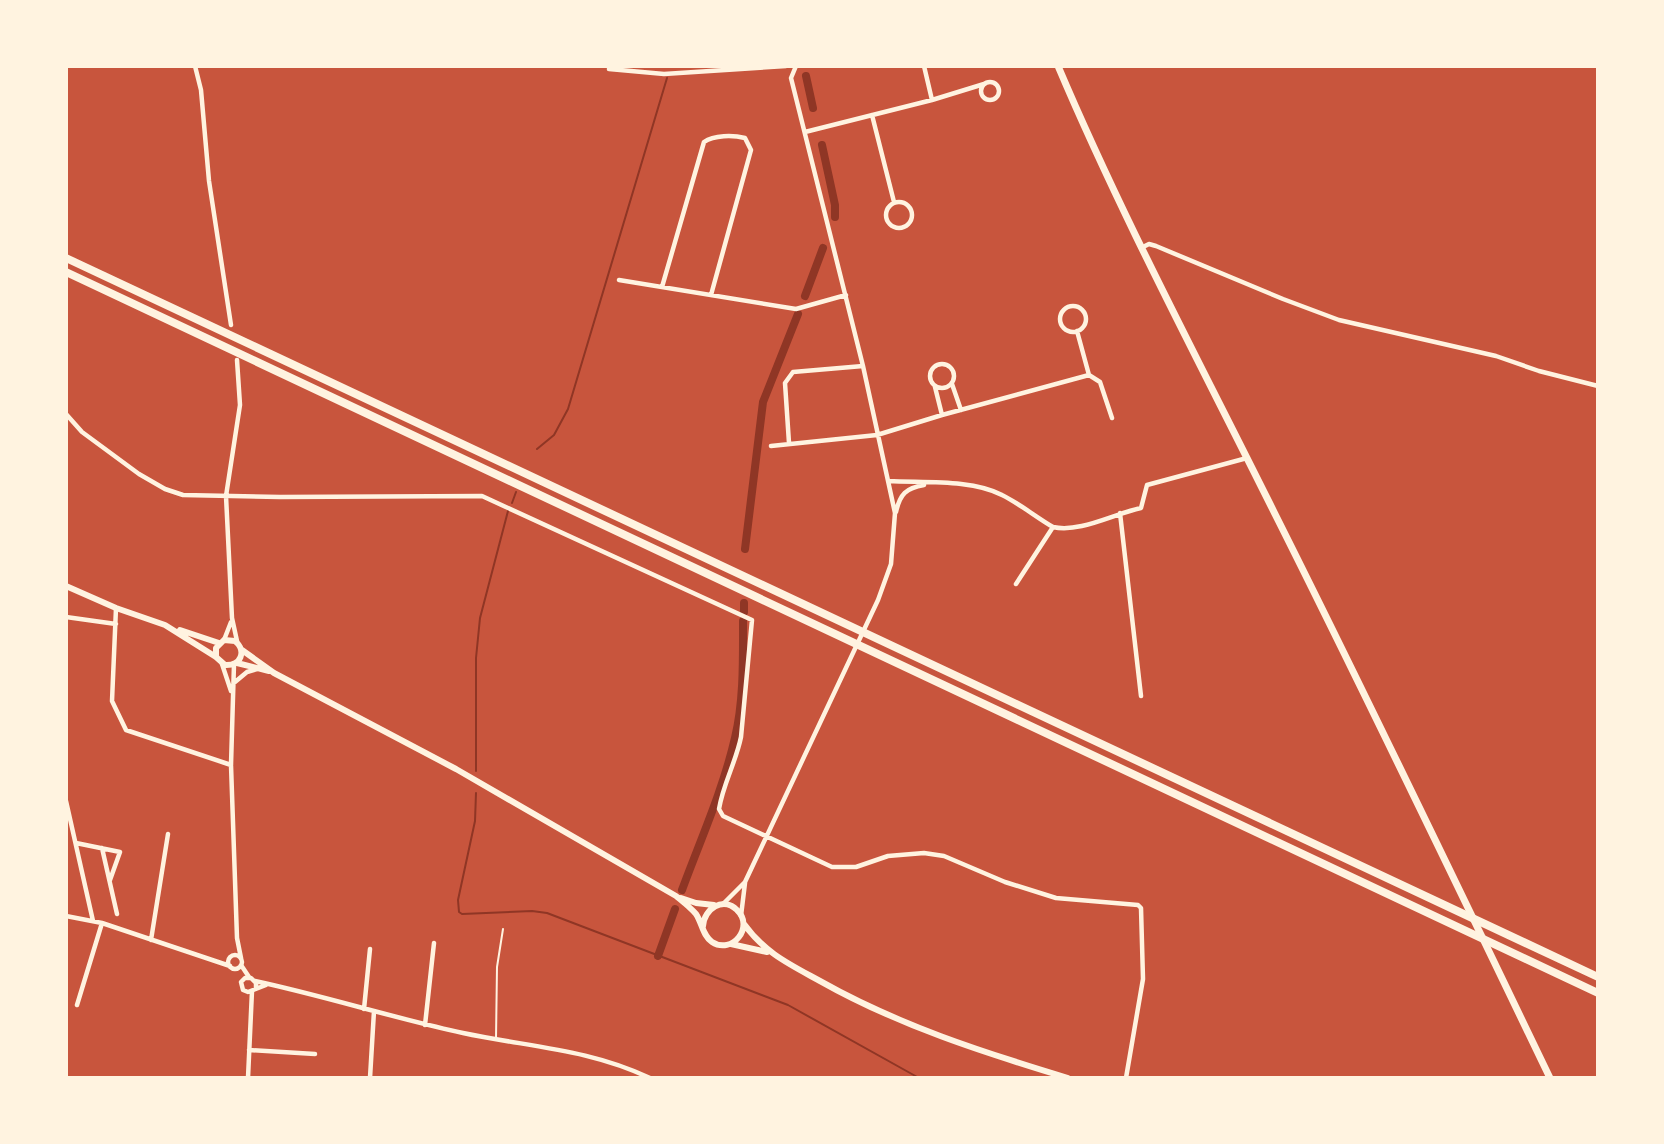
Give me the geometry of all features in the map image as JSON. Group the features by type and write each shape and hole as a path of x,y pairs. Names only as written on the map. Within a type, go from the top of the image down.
{"highway":[{"path":"66,258 1598,977"},
{"path":"66,272 1598,992"}],"main road":[{"path":"1058,66 1092,146 1141,248 1247,457 1550,1077"},
{"path":"66,586 116,608 222,642"},
{"path":"165,625 216,657 222,664 235,664 274,673"},
{"path":"216,657 216,651 222,642 229,639 237,642 242,650 274,673 456,769 676,895 696,903 736,909 744,924 769,953"},
{"path":"235,664 241,657 242,650"},
{"path":"676,895 694,912 710,941 769,953 899,1020 977,1051 1068,1077"},
{"path":"703,926 707,913 720,905"},
{"path":"731,944 740,936 744,924"}],"street":[{"path":"195,66 201,90 209,181 231,325"},
{"path":"609,69 664,74 786,66"},
{"path":"796,66 791,78 863,366 895,513"},
{"path":"924,66 932,100"},
{"path":"805,132 932,100 984,83 993,82 998,86 997,98 988,100 982,97 980,92 984,83"},
{"path":"872,115 894,202"},
{"path":"662,287 704,142 711,138 736,136 745,138 751,150 711,295"},
{"path":"894,202 903,202 911,211 911,219 901,228 893,226 886,216 888,208 894,202"},
{"path":"1141,248 1149,244 1156,246 1339,320 1496,356 1539,371 1598,386"},
{"path":"619,280 796,309 846,295"},
{"path":"1071,306 1079,308 1085,314 1086,323 1077,331 1068,331 1060,322 1061,313 1071,306"},
{"path":"1077,331 1089,375 1100,382 1112,418"},
{"path":"237,360 240,405 226,496 232,618 237,642"},
{"path":"942,415 936,387 930,376 933,368 940,364 949,366 954,372 952,384 961,410"},
{"path":"789,443 785,383 793,372 863,366"},
{"path":"771,446 877,435 1089,375"},
{"path":"936,387 946,388 952,384"},
{"path":"66,414 82,432 139,474 165,489 183,495 482,496 752,620 741,737 719,809 723,816 832,867 856,867 888,856 923,853 944,856 1056,898 1138,905 1141,908 1143,979 1126,1077"},
{"path":"889,481 983,488 1001,494 1053,527 1061,529 1141,508 1147,485 1247,457"},
{"path":"741,916 745,882 878,600 891,564 895,513 900,497 908,488 932,483"},
{"path":"1120,513 1141,696"},
{"path":"1016,584 1053,527"},
{"path":"116,608 112,701 126,730 231,765"},
{"path":"66,617 116,624"},
{"path":"222,642 232,618"},
{"path":"222,664 231,692"},
{"path":"235,664 231,692 231,765 237,938 241,961 249,977 255,981 425,1025 496,1040 588,1054 622,1064 650,1077"},
{"path":"234,682 247,672 260,669"},
{"path":"66,801 93,921"},
{"path":"151,940 169,834"},
{"path":"76,843 120,852 110,880"},
{"path":"103,848 117,914"},
{"path":"720,905 745,882"},
{"path":"66,916 102,923 232,968"},
{"path":"77,1005 102,923"},
{"path":"237,938 232,968 250,1003"},
{"path":"425,1025 434,943"},
{"path":"364,1009 370,949"},
{"path":"216,963 232,957 241,961"},
{"path":"232,968 241,961"},
{"path":"241,982 249,977"},
{"path":"248,1077 250,1003 255,981"},
{"path":"245,991 270,984"},
{"path":"370,1077 374,1011"},
{"path":"250,1049 315,1054"}],"lane":[{"path":"496,1040 497,967 503,929"}],"waterway":[{"path":"806,76 813,108"},
{"path":"537,449 554,435 568,409 667,78"},
{"path":"822,145 835,205 835,217"},
{"path":"805,296 823,248"},
{"path":"745,549 763,402 798,314"},
{"path":"512,503 516,492"},
{"path":"476,771 476,658 480,618 508,511"},
{"path":"744,603 744,612"},
{"path":"682,890 718,796 735,738 743,665 743,621"},
{"path":"476,793 475,821 458,900 459,912 462,914 532,911 547,913 788,1005 919,1078"},
{"path":"658,956 675,909"}]}
